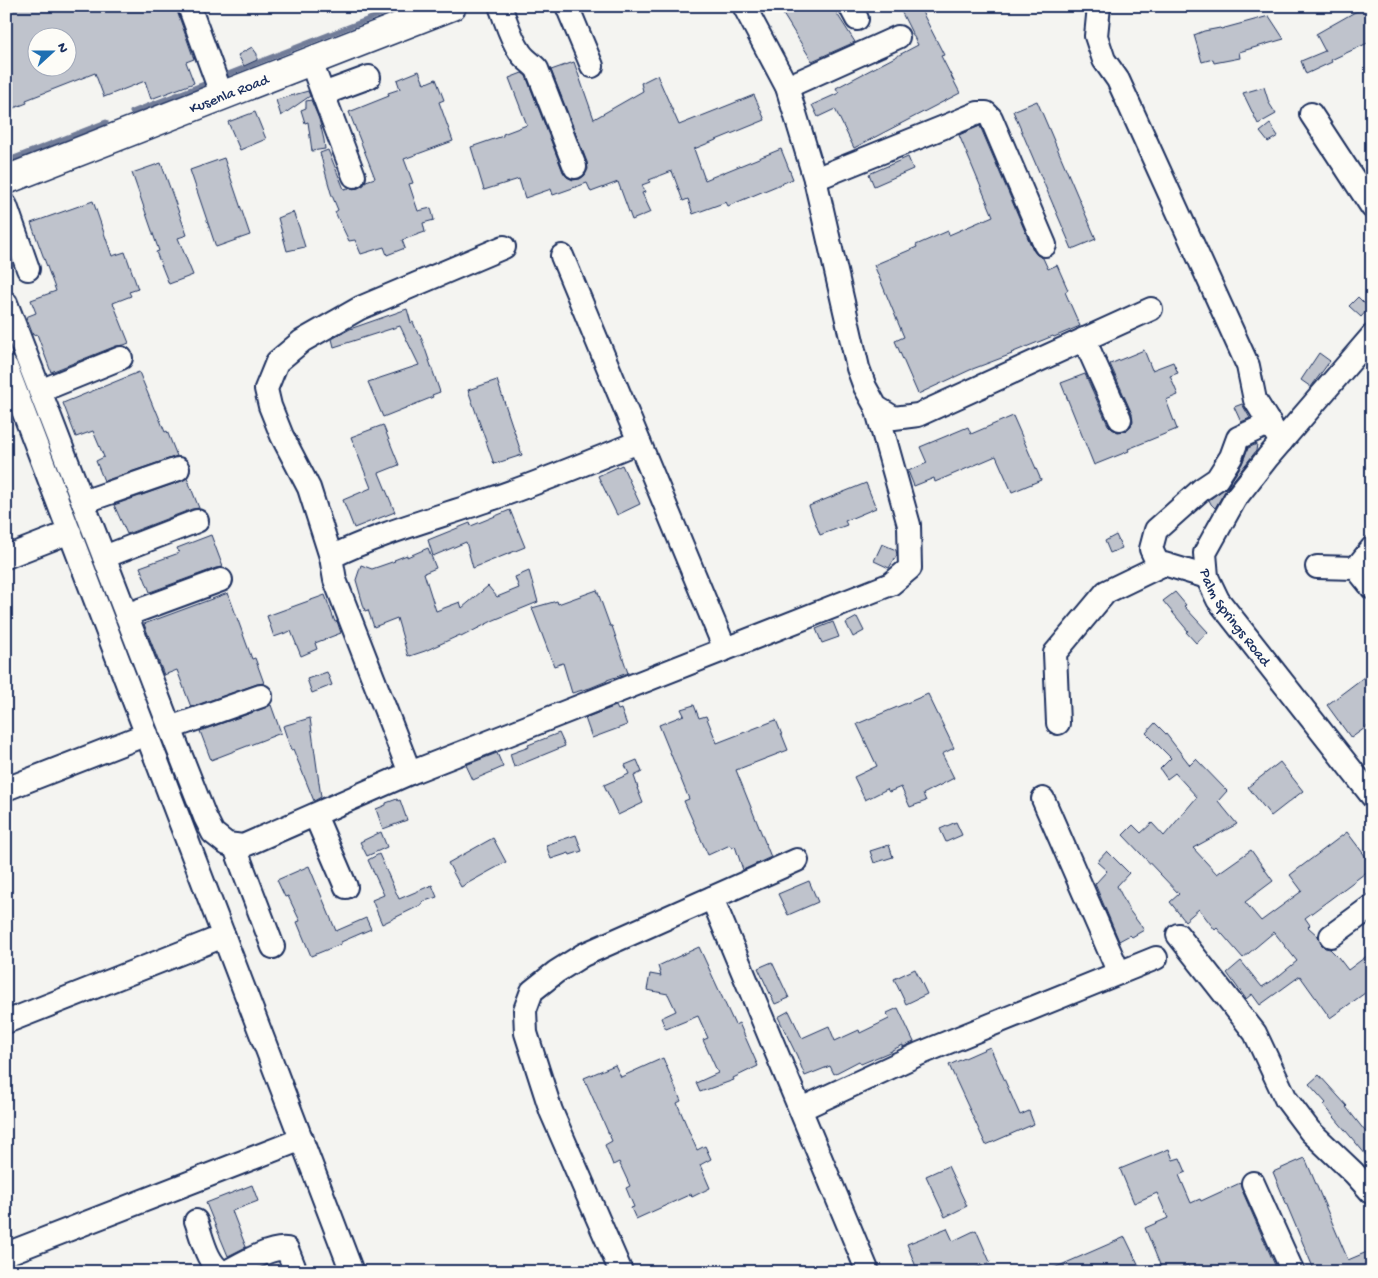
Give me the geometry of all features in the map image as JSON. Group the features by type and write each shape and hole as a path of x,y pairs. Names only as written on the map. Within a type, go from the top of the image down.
{"main road":[{"name":"Kusenla Road","path":"6,180 311,62 436,9"}],"street":[{"path":"189,6 222,96"},
{"path":"500,6 521,54 537,69 575,167"},
{"path":"567,6 592,66"},
{"path":"6,303 205,816 214,833 227,844 243,846 410,773 890,584 910,568 909,525 876,407 865,387 858,368 815,180 787,87 744,6"},
{"path":"1099,6 1096,36 1104,60 1118,80 1149,145 1248,366 1255,400 1281,442"},
{"path":"787,87 898,37"},
{"path":"311,62 354,176"},
{"path":"323,94 369,77"},
{"path":"815,180 978,113 986,113 991,118 1045,245"},
{"path":"1312,114 1372,207"},
{"path":"6,206 28,269"},
{"path":"410,773 335,580 331,557 309,488 282,436 270,406 266,389 277,362 302,341 360,308 504,247"},
{"path":"562,256 725,649"},
{"path":"876,407 894,418 918,415 1151,309"},
{"name":"Palm Springs Road","path":"1372,336 1268,456 1235,499 1205,552 1207,577 1218,600 1372,796"},
{"path":"1084,339 1120,420"},
{"path":"40,392 121,358"},
{"path":"6,366 352,1272"},
{"path":"1158,566 1151,548 1156,530 1202,489 1217,479 1231,458 1238,438 1270,423"},
{"path":"331,557 348,548 416,523 486,501 639,442"},
{"path":"83,502 178,469"},
{"path":"104,557 197,521"},
{"path":"6,557 70,532"},
{"path":"1356,568 1372,548"},
{"path":"1058,723 1055,653 1106,592 1164,564 1207,577"},
{"path":"1318,567 1356,568 1372,588"},
{"path":"126,615 221,580"},
{"path":"170,728 261,696"},
{"path":"6,789 147,734"},
{"path":"1043,799 1119,974"},
{"path":"315,815 346,888"},
{"path":"234,845 273,947"},
{"path":"621,1272 551,1111 526,1033 525,1010 532,991 556,972 583,955 797,860"},
{"path":"712,898 868,1272"},
{"path":"1331,936 1372,906"},
{"path":"1178,934 1255,1033 1286,1099 1310,1132 1354,1173 1372,1193"},
{"path":"6,1022 224,936"},
{"path":"801,1109 919,1054 1156,958"},
{"path":"6,1254 302,1139"},
{"path":"1253,1183 1293,1272"},
{"path":"196,1221 210,1260 217,1270 224,1272 248,1260 282,1248 286,1249 296,1272"}],"building":[{"path":"6,6 176,6 194,59 186,62 194,83 151,99 145,81 104,97 95,73 26,100 27,103 6,111"},
{"path":"778,6 832,6 855,42 812,61"},
{"path":"911,6 919,6 944,55 941,56 960,93 854,148 835,109 818,117 812,105 839,93 836,88 918,45 901,11"},
{"path":"1369,7 1372,16 1372,41 1306,74 1301,61 1325,51 1316,34 1355,12"},
{"path":"1269,16 1284,39 1239,52 1240,58 1214,63 1213,59 1202,62 1194,35"},
{"path":"252,47 257,54 257,60 244,66 238,55"},
{"path":"574,62 594,119 643,91 641,83 657,75 679,125 754,95 765,120 694,149 705,180 781,149 793,179 728,206 726,202 693,214 688,199 683,201 672,171 649,180 650,182 642,185 645,192 642,193 651,212 632,220 618,182 591,192 587,183 553,195 551,189 525,198 519,179 484,190 471,147 527,125 509,78 522,73 526,76 563,172 573,180 580,179 585,175 588,169 587,162 551,70"},
{"path":"419,71 424,84 436,79 444,100 439,102 453,141 404,159 413,183 409,184 418,211 431,208 434,220 423,223 425,232 402,240 405,248 387,255 384,247 361,254 355,240 349,241 335,212 338,210 331,193 320,153 328,150 344,189 358,188 364,185 366,181 375,178 349,112 389,96 388,93 400,89 397,80"},
{"path":"1264,87 1269,103 1276,114 1258,124 1243,93"},
{"path":"308,91 310,96 281,116 276,100"},
{"path":"311,100 319,119 325,149 312,151 308,122 305,123 301,110 306,108 306,101"},
{"path":"1037,101 1096,239 1072,249 1013,111"},
{"path":"255,112 266,139 240,150 228,122"},
{"path":"1270,124 1278,136 1268,142 1260,132"},
{"path":"980,126 1033,250 1043,258 1048,269 1057,265 1068,290 1065,292 1080,326 970,370 918,394 895,341 904,337 874,265 917,247 916,245 948,231 949,235 993,216 959,135"},
{"path":"908,157 913,169 874,186 869,174"},
{"path":"224,158 250,235 216,247 190,170"},
{"path":"161,163 187,235 178,238 193,275 169,284 156,252 159,251 132,173"},
{"path":"93,201 112,256 125,252 138,289 129,292 131,296 113,303 129,343 116,346 51,372 37,334 33,335 26,317 36,313 31,300 56,291 31,223"},
{"path":"293,212 305,247 287,251 278,218"},
{"path":"1358,297 1369,308 1361,317 1349,306"},
{"path":"407,309 411,323 413,322 418,334 420,334 440,392 432,395 433,397 383,417 368,382 419,365 400,326 334,347 332,339 350,329"},
{"path":"1144,350 1152,370 1173,362 1178,373 1170,376 1178,395 1166,400 1177,429 1094,465 1061,383 1085,374 1108,425 1118,432 1125,431 1131,426 1133,421 1132,414 1110,364"},
{"path":"1319,353 1330,361 1311,387 1301,380"},
{"path":"139,372 177,456 104,481 96,461 104,457 93,431 76,437 63,403"},
{"path":"497,380 522,455 494,464 468,390"},
{"path":"1242,404 1250,418 1241,422 1234,407"},
{"path":"1013,416 1041,480 1012,492 996,456 935,482 934,478 914,486 908,471 927,463 920,447 968,427 971,434"},
{"path":"383,425 399,465 379,473 395,512 354,528 343,500 371,488 351,437"},
{"path":"1257,444 1256,451 1225,491 1215,508 1209,500 1228,486 1242,464 1248,448"},
{"path":"622,465 640,504 617,515 598,476"},
{"path":"187,478 199,508 127,534 114,505"},
{"path":"866,483 876,508 845,521 847,525 820,535 809,506"},
{"path":"510,510 525,547 473,568 466,542 433,556 428,540 470,523 471,526"},
{"path":"211,535 223,567 150,592 140,567 179,553 177,548"},
{"path":"1116,535 1122,548 1110,553 1105,541"},
{"path":"882,544 896,550 897,555 889,568 874,561"},
{"path":"428,548 436,568 424,573 436,611 460,602 462,608 488,586 497,597 519,588 515,577 529,571 538,602 494,620 461,637 460,635 425,651 408,656 397,618 374,627 368,610 365,611 356,580 361,565 372,569"},
{"path":"597,590 628,673 572,693 563,663 554,666 532,608 557,601 558,604"},
{"path":"1175,592 1186,605 1184,606 1208,632 1196,643 1163,601"},
{"path":"228,593 252,659 255,658 264,683 191,707 177,670 164,675 144,624"},
{"path":"325,595 341,633 315,643 317,649 301,656 291,631 274,637 267,616"},
{"path":"857,617 864,631 853,637 846,623"},
{"path":"833,622 839,637 822,643 816,629"},
{"path":"1372,671 1372,723 1351,738 1327,705"},
{"path":"327,672 332,685 312,693 307,679"},
{"path":"928,694 954,748 942,754 954,778 923,794 926,801 910,807 901,787 889,792 887,789 865,800 854,777 877,766 857,724"},
{"path":"271,705 281,733 211,760 200,731"},
{"path":"694,705 699,718 706,716 717,743 776,720 788,750 736,770 771,857 743,870 735,846 732,848 730,845 708,855 684,801 689,799 659,725 684,715 681,709"},
{"path":"616,706 618,710 621,709 627,725 592,738 585,718"},
{"path":"310,718 321,797 314,801 293,749 291,750 283,726"},
{"path":"1155,723 1190,765 1196,759 1227,791 1218,801 1237,824 1193,848 1217,874 1251,850 1273,881 1245,902 1261,921 1302,891 1290,875 1347,832 1372,865 1372,868 1305,918 1310,925 1308,927 1318,936 1321,944 1325,948 1330,949 1348,970 1372,952 1372,988 1330,1018 1300,976 1260,1005 1252,994 1246,999 1227,973 1241,961 1262,987 1297,961 1274,932 1243,958 1217,928 1215,930 1199,909 1185,921 1170,902 1179,894 1123,835 1133,825 1141,833 1152,823 1164,836 1197,797 1175,773 1167,779 1160,769 1171,758 1146,733"},
{"path":"559,733 565,746 514,767 510,754"},
{"path":"497,753 503,767 473,780 466,765"},
{"path":"637,760 642,772 634,776 643,803 618,815 604,785 629,774 625,765"},
{"path":"1280,762 1303,791 1271,816 1248,787"},
{"path":"397,799 398,801 400,800 407,820 383,829 376,809"},
{"path":"956,822 962,835 946,842 940,829"},
{"path":"381,832 387,847 367,856 360,842"},
{"path":"576,835 582,851 551,859 546,845"},
{"path":"493,838 506,862 461,887 448,863"},
{"path":"889,845 893,857 874,863 870,851"},
{"path":"1107,851 1129,873 1117,886 1129,910 1144,930 1132,937 1130,935 1119,941 1095,884 1107,871 1097,862"},
{"path":"379,854 399,899 432,885 437,897 422,902 423,904 382,924 372,900 384,895 368,860"},
{"path":"309,866 336,931 366,918 371,929 311,956 297,922 300,921 288,896 285,897 277,880"},
{"path":"809,881 818,902 788,915 778,894"},
{"path":"699,947 735,1025 739,1023 758,1066 733,1078 734,1080 700,1092 696,1083 718,1073 703,1040 708,1038 698,1016 666,1029 661,1018 676,1011 668,994 647,990 650,974 661,976 658,966"},
{"path":"772,962 789,998 775,1004 758,968"},
{"path":"915,969 927,994 906,1004 894,979"},
{"path":"898,1008 914,1042 861,1064 859,1061 834,1074 830,1066 805,1076 778,1017 789,1011 802,1038 829,1026 835,1041 859,1030 860,1033 889,1019 887,1013"},
{"path":"990,1047 1020,1115 1029,1111 1034,1124 986,1145 949,1065"},
{"path":"663,1058 681,1101 677,1103 697,1150 705,1146 711,1159 700,1165 710,1188 692,1197 691,1194 636,1219 631,1208 634,1207 626,1188 630,1186 619,1162 613,1165 605,1145 612,1141 584,1078 615,1065 621,1077"},
{"path":"1319,1075 1347,1106 1372,1140 1372,1162 1324,1105 1326,1103 1309,1084"},
{"path":"1169,1149 1173,1160 1180,1158 1186,1172 1179,1175 1191,1203 1200,1199 1201,1201 1240,1183 1278,1272 1191,1272 1188,1265 1172,1272 1163,1272 1145,1228 1168,1218 1157,1193 1134,1203 1120,1169"},
{"path":"1305,1158 1348,1260 1367,1252 1372,1272 1315,1272 1273,1172"},
{"path":"948,1166 967,1206 945,1217 926,1176"},
{"path":"252,1185 258,1201 232,1211 246,1247 228,1256 206,1203"},
{"path":"947,1228 953,1241 976,1230 990,1262 967,1272 918,1272 907,1244"},
{"path":"1125,1237 1142,1272 1045,1272 1116,1241"}],"waterway":[{"path":"228,74 402,6"},
{"path":"132,112 204,84"},
{"path":"6,161 106,122"}]}
